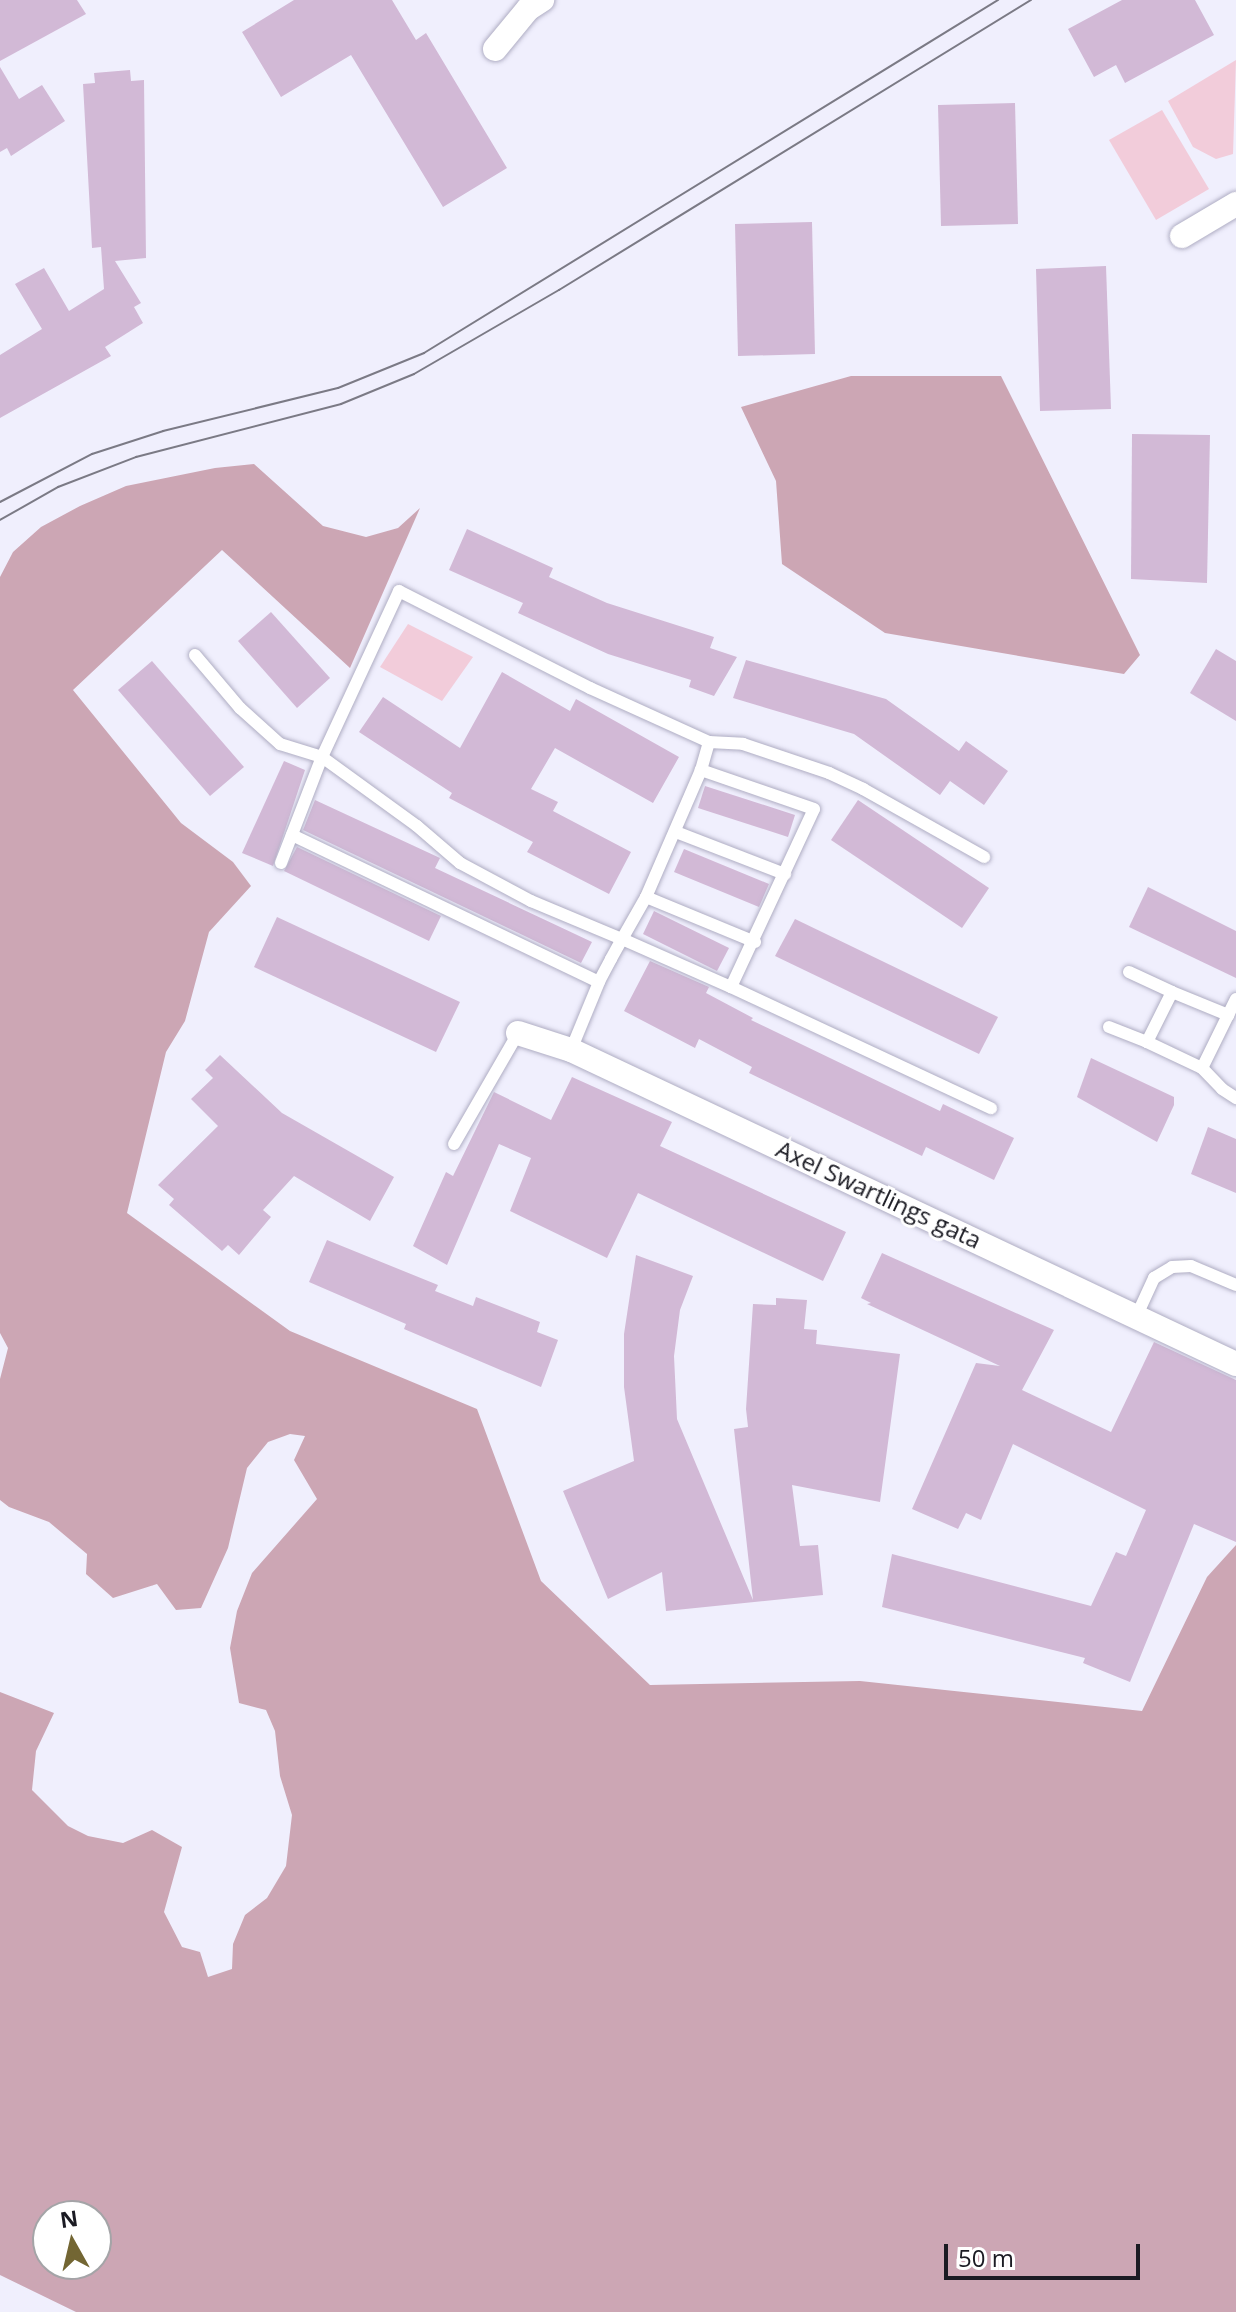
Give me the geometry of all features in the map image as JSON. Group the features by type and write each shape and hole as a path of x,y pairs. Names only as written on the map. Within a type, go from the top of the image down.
{"street":[{"path":"495,49 528,9 542,0"},
{"path":"1182,236 1236,204"},
{"name":"Axel Swartlings gata","path":"518,1033 571,1050 1236,1364"}],"lane":[{"path":"281,863 322,757 399,591 590,688 709,742 743,744 829,773 984,857"},
{"path":"195,655 240,708 280,744 322,757 417,826 460,863 531,901 731,987 991,1108"},
{"path":"571,1050 599,982 646,897 676,832 709,742"},
{"path":"701,770 814,809 755,942 731,987"},
{"path":"676,832 785,874"},
{"path":"292,835 599,982"},
{"path":"646,897 755,942"},
{"path":"1129,972 1228,1015"},
{"path":"1147,1042 1172,992"},
{"path":"1202,1068 1236,999"},
{"path":"1109,1027 1202,1068 1222,1089 1236,1098"},
{"path":"454,1144 518,1033"},
{"path":"1137,1315 1154,1278 1172,1267 1191,1266 1236,1285"}],"shaded area":[{"path":"1236,60 1233,154 1216,159 1193,147 1168,101"},
{"path":"1162,110 1209,189 1156,220 1109,140"},
{"path":"851,376 1001,376 1140,655 1124,674 885,633 782,564 776,481 741,407"},
{"path":"254,464 323,526 366,537 398,528 420,508 350,668 222,550 73,690 181,823 233,862 251,886 209,932 185,1021 166,1052 127,1213 290,1331 477,1409 541,1581 650,1685 860,1681 1142,1711 1207,1577 1236,1545 1236,2312 76,2312 0,2275 0,1692 54,1713 36,1751 32,1790 68,1826 88,1836 123,1843 152,1830 182,1847 164,1912 182,1947 200,1952 208,1977 232,1969 233,1944 245,1915 267,1898 286,1866 292,1815 280,1776 275,1731 266,1710 239,1703 230,1648 237,1611 252,1573 317,1499 294,1460 305,1436 290,1434 268,1442 247,1468 228,1548 201,1608 176,1610 157,1584 113,1598 86,1574 87,1554 49,1522 9,1507 0,1500 0,1379 8,1348 0,1333 0,577 13,552 41,527 126,486 215,468"},
{"path":"408,624 473,657 442,701 380,667"}],"building":[{"path":"0,0 77,0 86,14 0,61"},
{"path":"294,0 392,0 416,40 426,33 507,168 443,207 351,55 281,97 242,32"},
{"path":"1122,0 1195,0 1214,35 1125,83 1116,65 1094,77 1068,29"},
{"path":"0,67 19,99 42,85 65,121 11,156 7,148 0,152"},
{"path":"130,70 131,81 144,80 146,258 115,261 141,303 134,307 143,323 105,347 111,356 0,418 0,355 42,329 15,284 44,268 69,311 104,289 101,247 92,248 83,84 95,83 94,73"},
{"path":"1015,103 1018,224 941,226 938,105"},
{"path":"812,222 815,354 738,356 735,224"},
{"path":"1106,266 1111,409 1040,411 1036,269"},
{"path":"1132,434 1210,435 1207,583 1131,579"},
{"path":"467,529 553,568 549,577 607,603 714,637 710,648 737,657 714,696 689,687 691,680 608,654 518,613 523,603 449,570"},
{"path":"271,612 330,678 297,708 238,641"},
{"path":"1216,649 1236,661 1236,721 1190,693"},
{"path":"746,660 886,699 959,751 966,741 1008,771 984,805 950,781 940,795 854,734 733,698"},
{"path":"152,661 244,767 210,796 118,690"},
{"path":"502,672 570,711 576,699 679,757 653,803 555,748 531,789 558,802 553,811 631,852 609,894 527,852 533,842 449,798 452,793 359,732 383,697 460,748"},
{"path":"284,761 305,770 273,866 242,853"},
{"path":"705,786 795,815 788,837 698,808"},
{"path":"315,800 440,858 435,868 592,942 581,963 303,830"},
{"path":"858,800 989,888 962,928 831,840"},
{"path":"297,847 441,916 429,941 284,871"},
{"path":"684,849 769,884 759,907 674,872"},
{"path":"1148,887 1236,931 1236,978 1129,927"},
{"path":"654,911 729,948 717,971 643,934"},
{"path":"277,917 460,1002 436,1052 254,967"},
{"path":"795,919 998,1017 979,1054 775,956"},
{"path":"650,961 709,987 706,993 753,1018 751,1020 940,1111 943,1104 1014,1138 994,1180 926,1147 922,1156 749,1073 752,1067 699,1039 695,1048 624,1011"},
{"path":"220,1055 282,1113 394,1177 370,1221 294,1176 263,1210 271,1217 239,1255 228,1245 222,1251 169,1205 174,1199 158,1185 218,1126 191,1099 213,1078 205,1070"},
{"path":"1091,1058 1174,1097 1174,1105 1157,1142 1077,1097"},
{"path":"572,1077 672,1122 660,1146 846,1232 823,1281 638,1193 607,1258 510,1211 531,1158 499,1144 447,1265 413,1246 446,1172 453,1176 494,1092 551,1120"},
{"path":"1208,1127 1236,1139 1236,1193 1191,1174"},
{"path":"327,1240 438,1285 435,1291 473,1306 476,1297 540,1322 537,1332 558,1340 541,1387 404,1329 406,1324 309,1282"},
{"path":"882,1253 1054,1330 1022,1390 1111,1432 1154,1342 1236,1380 1236,1542 1194,1524 1130,1682 1083,1663 1085,1658 882,1607 892,1554 1091,1606 1116,1552 1126,1556 1146,1510 1013,1444 981,1520 966,1513 958,1529 912,1509 976,1363 1000,1366 867,1304 871,1303 861,1298"},
{"path":"636,1255 693,1276 680,1310 674,1356 677,1419 753,1600 734,1429 748,1427 746,1409 753,1304 776,1305 776,1298 807,1300 804,1329 817,1330 816,1344 900,1354 880,1502 792,1485 800,1546 818,1545 823,1595 666,1611 662,1572 608,1599 563,1491 634,1461 624,1387 624,1334"}],"tram line":[{"path":"0,502 92,454 163,431 338,388 424,353 998,0"},
{"path":"0,520 58,487 136,457 341,404 414,374 559,290 1031,0"}]}
